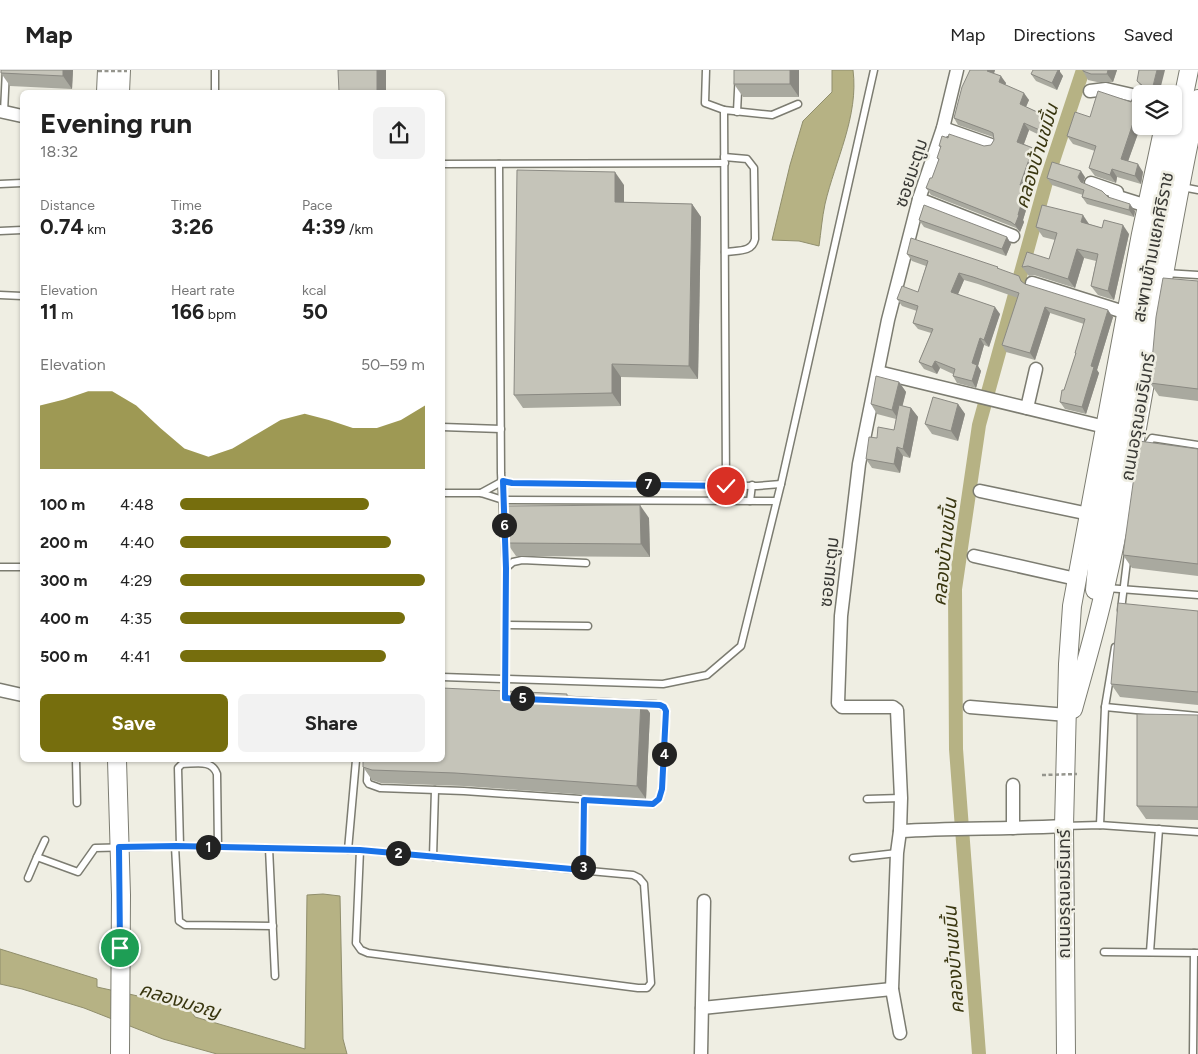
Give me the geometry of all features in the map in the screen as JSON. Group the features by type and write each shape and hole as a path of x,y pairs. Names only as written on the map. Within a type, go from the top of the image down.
{"main road":[{"path":"102,70 106,90"},
{"path":"120,90 124,70"},
{"path":"1174,85 1177,70"},
{"name":"สะพานข้ามแยกศิริราช","path":"1092,640 1099,543 1153,242 1189,70"},
{"name":"ถนนอรุณอมรินทร์","path":"1066,733 1105,588 1124,496 1179,187 1198,99"},
{"name":"ถนนอรุณอมรินทร์","path":"1066,1054 1064,826 1069,635 1076,579 1162,135"},
{"name":"สะพานข้ามแยกศิริราช","path":"1069,635 1099,543"},
{"path":"117,762 124,847 132,1054"},
{"path":"124,847 128,762"},
{"path":"120,1054 125,895"}],"street":[{"name":"ซอยมะตูม","path":"900,1033 892,989 897,853 902,798 897,710 893,706 842,707 838,703 841,616 859,464 888,320 919,198 943,128 957,70"},
{"path":"1090,91 1106,89 1132,95"},
{"path":"2,112 20,116"},
{"path":"943,128 991,145"},
{"path":"1091,183 1117,192 1115,196 1147,206"},
{"path":"919,198 1013,236"},
{"path":"1032,283 1127,313"},
{"path":"1027,408 1036,369"},
{"path":"878,372 1105,427"},
{"path":"980,491 1089,514"},
{"path":"974,556 1076,579"},
{"path":"0,690 20,695"},
{"path":"970,707 1067,715"},
{"path":"1012,828 1013,784"},
{"path":"900,831 1064,826"},
{"path":"701,1054 704,901"},
{"path":"702,1008 892,989"}],"lane":[{"path":"2,112 6,70"},
{"path":"215,70 215,90"},
{"path":"706,70 705,103 724,110 772,115 798,104"},
{"path":"737,112 739,70"},
{"path":"445,676 663,684 706,675 741,646 780,484 874,70"},
{"path":"724,110 726,486"},
{"path":"445,164 747,159 754,168 754,244 748,250 725,252"},
{"path":"499,164 501,429 506,568 505,698"},
{"path":"0,184 20,183"},
{"path":"1179,187 1198,190"},
{"path":"0,230 20,230"},
{"path":"1164,273 1198,275"},
{"path":"0,295 20,296"},
{"path":"445,427 501,429"},
{"path":"1143,455 1144,448 1152,438 1198,445"},
{"path":"481,493 503,481 512,483 726,486 780,484"},
{"path":"750,501 752,485"},
{"path":"445,493 481,493 503,500 776,501"},
{"path":"1119,618 1129,550"},
{"path":"506,568 513,562 522,560 586,563"},
{"path":"0,567 20,567"},
{"path":"1105,588 1198,596"},
{"path":"506,625 588,626"},
{"path":"1100,826 1105,707 1116,638"},
{"path":"496,697 515,698"},
{"path":"368,762 367,781 371,786 380,788 653,804 659,799 662,789 666,711 660,705 631,703"},
{"path":"1105,707 1198,716"},
{"path":"76,762 77,803"},
{"path":"348,850 356,762"},
{"path":"218,847 217,774 215,768 208,764 182,764 178,768 180,921 185,925 273,926"},
{"path":"434,857 435,790"},
{"path":"867,799 902,798"},
{"path":"583,870 584,800"},
{"path":"1064,826 1100,826 1198,832"},
{"path":"1150,952 1159,830"},
{"path":"28,878 45,840"},
{"path":"37,857 78,872 95,848 178,846 360,850 633,875 644,884 652,983 647,988 638,988 368,953 361,950 356,943 360,850"},
{"path":"269,848 276,976"},
{"path":"852,858 897,853"},
{"path":"1104,952 1196,953 1193,1054"}],"path":[{"path":"102,70 124,70"},
{"path":"1042,776 1077,774"}],"shaded area":[{"path":"832,70 853,70 853,104 825,204 819,246 799,241 772,240 803,121 832,92"},
{"path":"307,895 340,896 343,1039 347,1054 217,1054 163,1039 84,1008 0,984 0,949 97,979 97,987 147,998 191,1011 195,1017 305,1049"}],"building":[{"path":"1,70 63,70 63,76 1,73"},
{"path":"338,70 377,70 377,90 339,90"},
{"path":"734,70 790,70 790,84 734,84"},
{"path":"970,70 988,70 1001,76 999,82 1024,93 1020,104 1050,118 1044,132 1024,123 1017,142 1033,148 1020,185 1026,187 1015,225 926,188 939,159 937,158 942,136 948,138 949,134 984,146 991,145 994,140 993,133 954,118 962,87"},
{"path":"1033,70 1058,70 1052,83 1031,74"},
{"path":"1083,70 1108,70 1107,74 1091,74"},
{"path":"1139,70 1157,70 1153,85 1142,85 1137,81"},
{"path":"1098,91 1131,102 1132,100 1132,126 1121,159 1138,164 1135,176 1112,169 1110,175 1089,168 1096,146 1067,136 1075,112 1090,117"},
{"path":"1052,162 1081,171 1078,177 1081,182 1102,191 1108,197 1130,204 1129,210 1082,197 1084,190 1047,178"},
{"path":"517,170 615,172 615,202 692,204 689,366 612,364 612,393 514,395"},
{"path":"924,205 1007,237 1002,249 919,220"},
{"path":"1042,205 1083,215 1081,222 1102,228 1104,220 1123,225 1108,291 1091,286 1098,254 1077,249 1068,279 1028,266 1022,267 1027,252 1049,259 1057,233 1036,227"},
{"path":"911,238 998,267 1019,276 1025,284 1108,310 1091,366 1094,367 1082,407 1060,402 1062,390 1064,390 1076,353 1085,319 1045,307 1030,353 1002,345 1019,293 959,273 951,292 995,307 984,340 980,338 972,363 977,365 972,381 953,376 955,369 935,361 932,367 919,362 933,329 913,323 918,306 897,299 902,286 918,292 928,261 907,254"},
{"path":"1163,278 1198,281 1198,389 1150,383 1156,317"},
{"path":"876,376 899,382 892,410 871,404"},
{"path":"933,397 958,404 951,431 925,424"},
{"path":"899,405 911,408 903,449 897,447 894,464 866,459 869,437 877,438 878,427 894,430"},
{"path":"1139,441 1198,449 1198,564 1123,555"},
{"path":"640,505 641,544 507,543 507,506"},
{"path":"1118,603 1198,611 1198,692 1111,684"},
{"path":"445,688 567,694 567,696 641,700 637,786 455,773 372,770 363,767 363,762 445,762"},
{"path":"1137,714 1198,715 1198,807 1137,806"}],"waterway":[{"name":"คลองบ้านขมิ้น","path":"979,1054 956,749 955,589 979,425 1046,182 1083,70"}],"route":[{"path":"120,948 119,847 176,846 360,850 583,870 584,800 653,804 659,799 662,789 666,711 660,705 505,698 506,568 503,481 512,483 726,486"}],"water label":[{"name":"คลองมอญ","path":"180,1000"}]}
